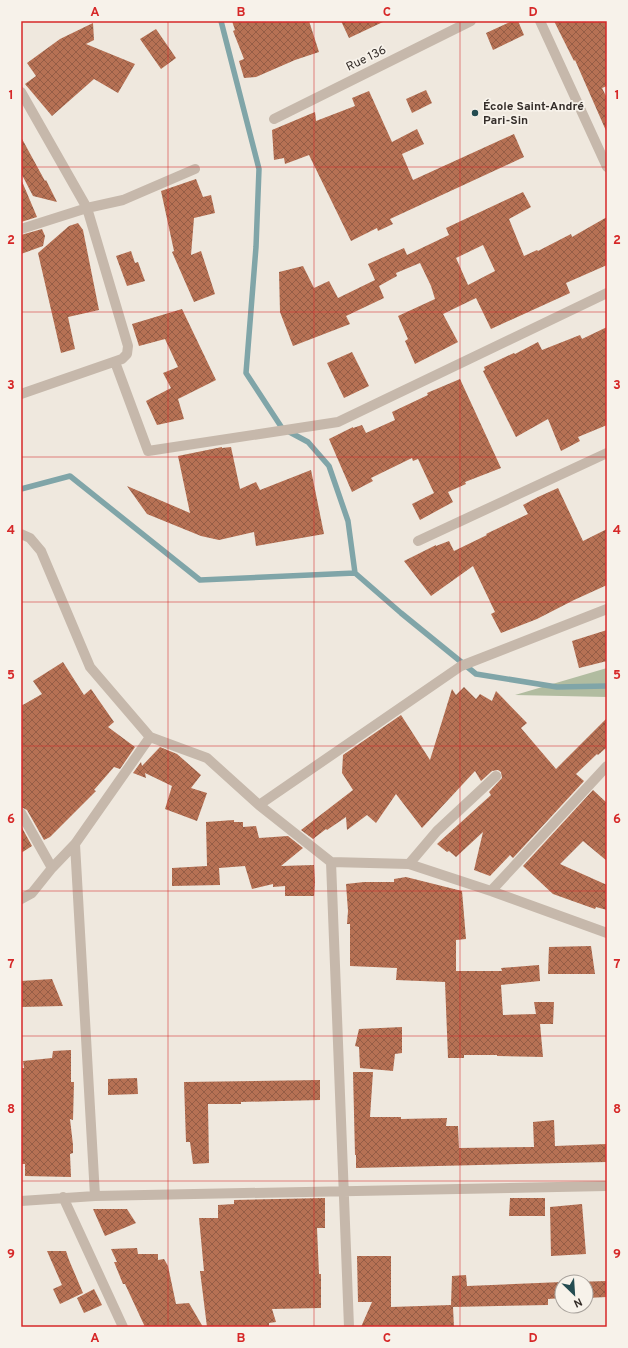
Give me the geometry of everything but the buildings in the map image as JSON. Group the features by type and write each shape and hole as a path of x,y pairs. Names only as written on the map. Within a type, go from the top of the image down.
{"street":[{"name":"Rue 136","path":"274,119 471,21"},
{"path":"540,21 607,167"},
{"path":"21,92 24,104 87,208 128,346 127,354 116,362 21,394"},
{"path":"21,229 87,208 123,200 195,169"},
{"path":"116,362 148,451 338,422 607,293"},
{"path":"418,541 607,453"},
{"path":"21,534 30,538 41,551 90,666 150,737 207,758 259,805 331,862 409,864 491,891 607,933"},
{"path":"259,805 461,666 607,609"},
{"path":"21,899 32,893 52,868 75,844 150,737"},
{"path":"491,891 607,766"},
{"path":"409,864 437,830 496,776"},
{"path":"21,813 52,868"},
{"path":"75,844 95,1196"},
{"path":"331,862 348,1327"},
{"path":"21,1201 95,1196 607,1186"},
{"path":"64,1197 123,1327"}],"green space":[{"path":"607,668 607,697 515,695"}],"waterway":[{"path":"221,21 259,169 256,247 246,373 282,428 308,442 329,466 348,521 355,573"},
{"path":"21,489 70,476 200,580 355,573 401,613 476,674 557,687 607,686"}],"place":[{"name":"École Saint-André Pari-Sin","path":"475,113"}]}
